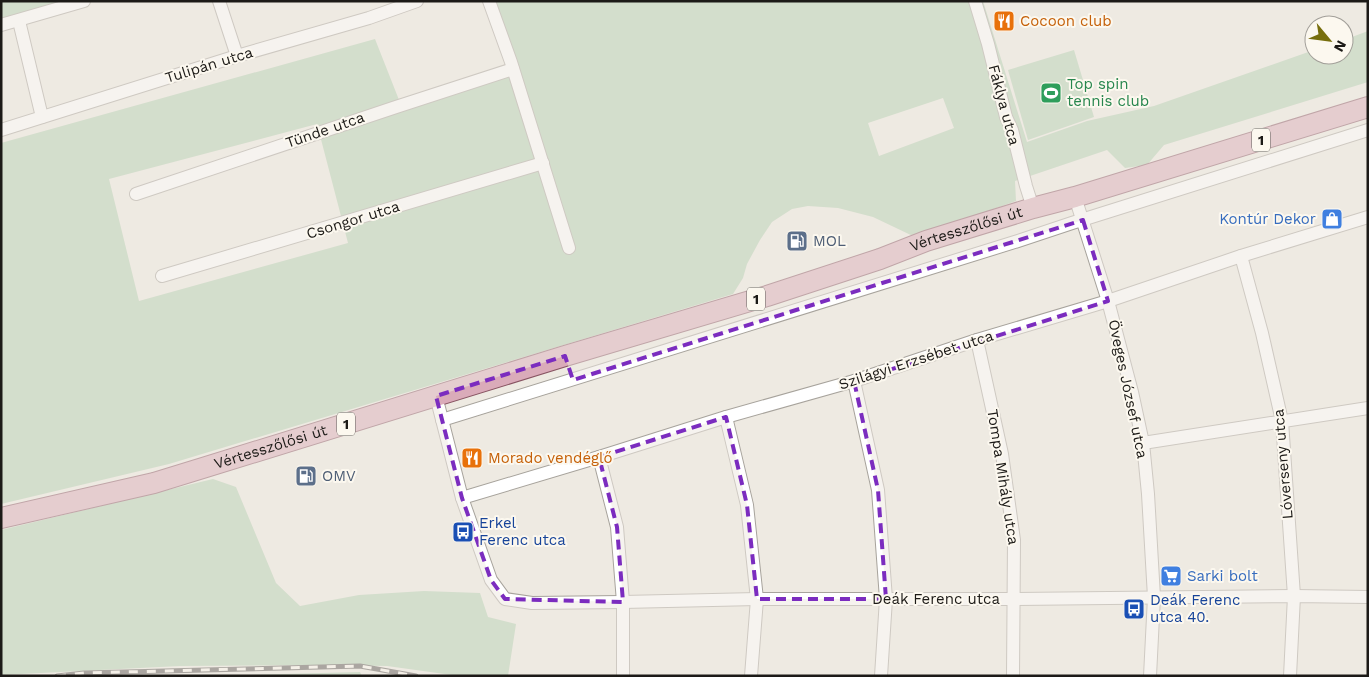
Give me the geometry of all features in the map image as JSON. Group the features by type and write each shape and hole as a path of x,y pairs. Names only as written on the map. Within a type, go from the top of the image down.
{"main road":[{"name":"Vértesszőlősi út","path":"1,518 154,483 564,356 767,296 880,259 926,241 1368,106"}],"street":[{"path":"1,25 84,1"},
{"path":"219,1 237,56"},
{"name":"Tulipán utca","path":"1,130 237,56 369,18 417,1"},
{"path":"489,1 514,69 569,248"},
{"name":"Fáklya utca","path":"975,1 1033,208"},
{"path":"19,21 42,118"},
{"name":"Tünde utca","path":"136,194 514,69"},
{"name":"Vértesszőlősi út","path":"442,420 1368,130"},
{"name":"Csongor utca","path":"162,276 543,163"},
{"name":"Öveges József utca","path":"1074,197 1108,301 1132,392 1143,443 1154,598 1150,676"},
{"name":"Szilágyi Erzsébet utca","path":"462,498 726,416 854,381 977,340 1108,301 1241,256 1367,219"},
{"name":"Lóverseny utca","path":"1241,256 1262,332 1282,421 1294,596 1290,676"},
{"name":"Tompa Mihály utca","path":"977,340 1002,454 1014,540 1013,676"},
{"path":"564,356 573,380"},
{"path":"854,381 878,490 886,599 881,676"},
{"path":"436,396 462,498"},
{"path":"1143,443 1368,408"},
{"path":"726,416 747,504 757,599 751,676"},
{"path":"599,457 617,526 623,602 623,676"},
{"name":"Deák Ferenc utca","path":"462,498 491,580 505,599 532,603 757,599 1368,596"}],"highlighted area":[{"path":"1083,220 1108,301 854,381 878,490 886,599 757,599 747,505 726,417 599,457 617,527 623,602 505,599 491,580 462,498 436,396 565,356 573,380"}],"green space":[{"path":"1,1 86,1 1,28"},
{"path":"487,1 983,1 1027,142 1087,121 1154,106 1304,54 1304,65 1354,65 1354,36 1368,31 1368,82 1164,145 1147,165 1125,168 1107,150 1015,181 1016,201 915,237 873,217 838,208 808,206 792,209 772,222 747,264 743,278 733,294 169,464 1,504 1,143 375,39 401,105 510,76","holes":["943,98 954,128 879,156 868,123","317,124 348,243 139,301 109,179"]},
{"name":"Top spin tennis club","path":"1074,50 1094,117 1028,140 1008,70"},
{"path":"213,479 236,487 276,583 300,606 359,595 424,591 480,593 488,617 516,624 508,676 459,676 387,666 325,665 180,666 1,675 1,530"},
{"path":"360,672 362,676 209,676"}],"railway":[{"path":"57,676 84,673 360,666 416,676"}],"place":[{"name":"Cocoon club","path":"1004,21"},
{"name":"Top spin tennis club","path":"1051,93"},
{"name":"Kontúr Dekor","path":"1332,219"},
{"name":"MOL","path":"797,241"},
{"name":"Morado vendéglő","path":"472,458"},
{"name":"OMV","path":"306,476"},
{"name":"Erkel Ferenc utca","path":"463,532"},
{"name":"Sarki bolt","path":"1171,576"},
{"name":"Deák Ferenc utca 40.","path":"1134,609"}]}
